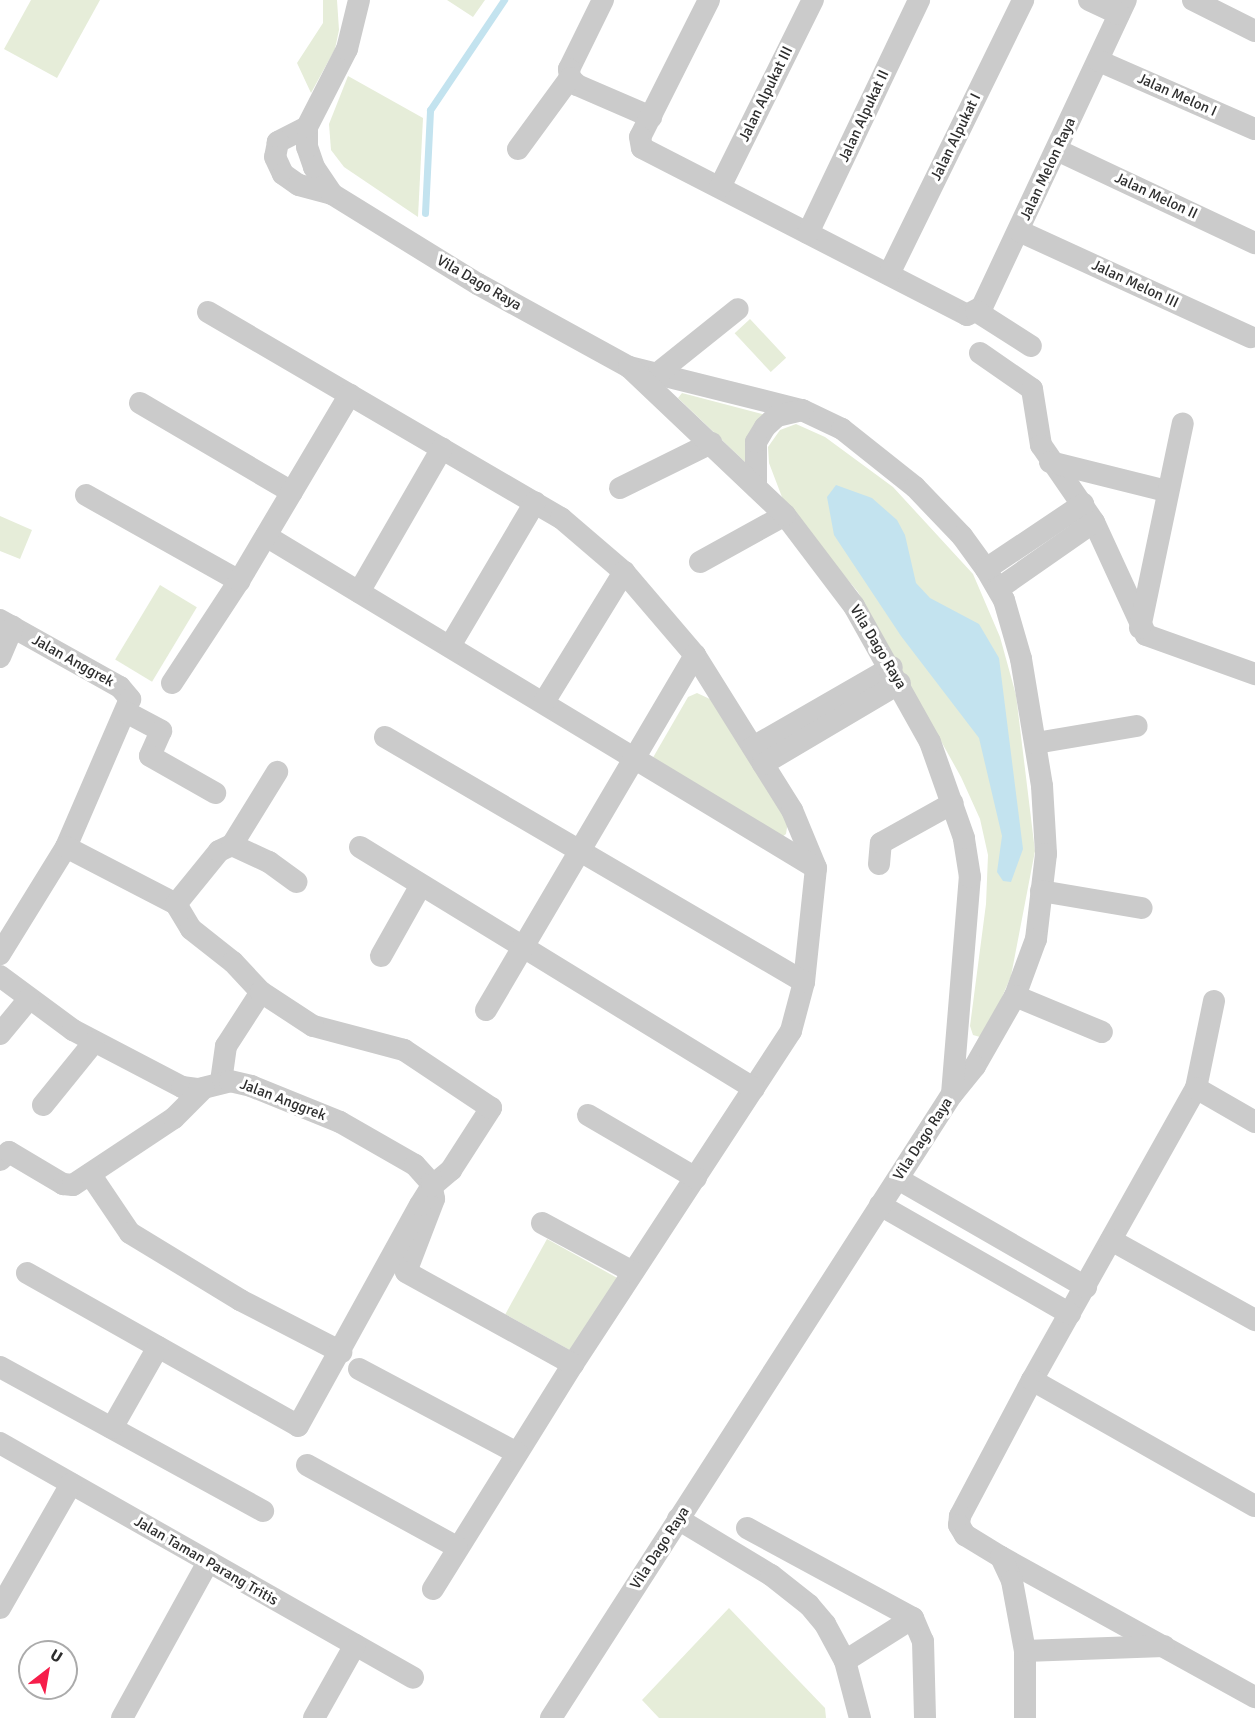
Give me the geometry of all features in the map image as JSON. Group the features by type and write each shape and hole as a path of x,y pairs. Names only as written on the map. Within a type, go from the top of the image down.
{"street":[{"path":"603,0 569,69 570,78 577,85 651,117"},
{"path":"709,0 640,137 642,148 889,274 972,313 1031,346"},
{"name":"Jalan Alpukat III","path":"720,187 813,0"},
{"name":"Jalan Alpukat II","path":"808,233 919,0"},
{"name":"Jalan Alpukat I","path":"889,274 1023,0"},
{"path":"1089,0 1122,7"},
{"path":"1193,0 1255,31"},
{"path":"307,126 347,49 362,2"},
{"name":"Jalan Melon Raya","path":"972,313 1019,231 1122,7"},
{"name":"Jalan Melon I","path":"1099,61 1255,129"},
{"path":"518,149 570,78"},
{"name":"Vila Dago Raya","path":"332,194 314,167 307,147 307,126 278,142 275,157 283,174 299,185 332,194 478,284 628,366 802,410 842,429 876,453 962,536 998,589 1014,629 1036,743 1045,843 1036,939 1015,996 975,1066 952,1094 551,1718"},
{"name":"Jalan Melon II","path":"1057,150 1255,243"},
{"name":"Jalan Melon III","path":"1019,231 1251,337"},
{"path":"658,373 738,309"},
{"path":"208,312 561,518 624,572 696,655 792,810 816,868 804,982 791,1031 573,1364 457,1547 433,1589"},
{"path":"980,353 1032,389 1041,445 1050,462 1088,513 1140,628 1154,640 1255,674"},
{"name":"Vila Dago Raya","path":"628,366 661,401 711,443 785,515 828,568 896,675 930,742 953,803 970,877 952,1094"},
{"path":"172,683 239,581 350,394"},
{"path":"140,403 292,492"},
{"path":"756,487 756,442 765,427 777,416 802,410"},
{"path":"1140,628 1166,491 1183,423"},
{"path":"620,488 711,443"},
{"path":"359,592 442,448"},
{"path":"1050,462 1166,491"},
{"path":"86,495 239,581"},
{"path":"450,646 535,502"},
{"path":"986,569 1088,513"},
{"path":"998,589 1088,513"},
{"path":"700,562 785,515"},
{"path":"266,536 636,757 816,868"},
{"path":"544,702 624,572"},
{"path":"0,657 7,624"},
{"name":"Jalan Anggrek","path":"7,624 123,689 130,699 126,712"},
{"path":"486,1010 696,655"},
{"path":"758,755 896,675"},
{"path":"0,954 66,847 126,712 161,731 150,756 215,794"},
{"path":"1036,743 1137,726"},
{"path":"385,737 804,982"},
{"path":"176,904 219,851 232,845 277,772"},
{"path":"879,864 881,843 953,803"},
{"path":"232,845 269,862 297,882"},
{"path":"27,1274 298,1426 432,1186 451,1170 491,1108 404,1050 313,1026 261,992 233,962 191,929 176,904 66,847"},
{"path":"360,847 754,1088"},
{"path":"381,956 421,885"},
{"path":"1041,891 1142,909"},
{"name":"Jalan Anggrek","path":"0,976 29,999 94,1041 182,1087 243,1083 340,1122 415,1165 432,1186"},
{"path":"0,1160 9,1152 67,1185 90,1174 174,1118 212,1085 226,1046 261,992"},
{"path":"1015,996 1102,1032"},
{"path":"0,1034 29,999"},
{"path":"1214,1000 1196,1088 1032,1380 960,1516 965,1535 1000,1557 1255,1697"},
{"path":"43,1105 94,1041"},
{"path":"1196,1088 1255,1122"},
{"path":"588,1115 696,1178"},
{"path":"90,1174 130,1233 240,1300 341,1352"},
{"path":"897,1179 1086,1287"},
{"path":"432,1186 432,1209 406,1272 573,1364"},
{"path":"880,1205 1070,1314"},
{"path":"542,1223 633,1272"},
{"path":"1112,1240 1255,1320"},
{"path":"112,1428 158,1347"},
{"path":"0,1367 262,1511"},
{"path":"359,1369 517,1453"},
{"path":"1032,1380 1255,1506"},
{"name":"Jalan Taman Parang Tritis","path":"0,1443 413,1678"},
{"path":"307,1465 457,1547"},
{"path":"0,1608 71,1484"},
{"path":"678,1519 771,1575 809,1605 825,1624 845,1661 860,1718"},
{"path":"747,1528 913,1618 923,1641 925,1718"},
{"path":"1000,1557 1012,1581 1024,1650 1025,1718"},
{"path":"122,1718 208,1562"},
{"path":"845,1661 913,1618"},
{"path":"314,1718 355,1645"},
{"path":"1024,1650 1165,1646"}],"green space":[{"path":"31,0 100,0 57,78 4,49"},
{"path":"323,0 337,0 339,30 335,49 311,93 297,63 323,23"},
{"path":"447,0 485,0 473,17"},
{"path":"348,76 423,118 418,217 344,167 331,150 329,124"},
{"path":"750,319 786,358 771,372 735,333"},
{"path":"682,393 766,415 745,462 678,398"},
{"path":"796,424 825,437 893,487 973,574 1000,637 1016,695 1035,851 1011,976 987,1033 980,1037 973,1035 970,1026 986,904 988,855 980,819 961,777 858,592 785,505 769,463 768,447 780,430"},
{"path":"0,516 32,530 20,559 0,551"},
{"path":"160,585 197,607 152,682 115,660"},
{"path":"697,693 712,700 788,821 786,834 778,840 651,761 688,697"},
{"path":"547,1239 620,1280 579,1355 505,1314"},
{"path":"729,1608 825,1708 826,1718 659,1718 642,1700"}],"water":[{"path":"836,485 872,498 897,520 905,535 916,583 930,598 979,624 999,658 1023,849 1011,882 1003,881 997,872 1002,836 979,738 901,636 834,535 827,497"}],"waterway":[{"path":"425,213 430,110 504,0"}]}
